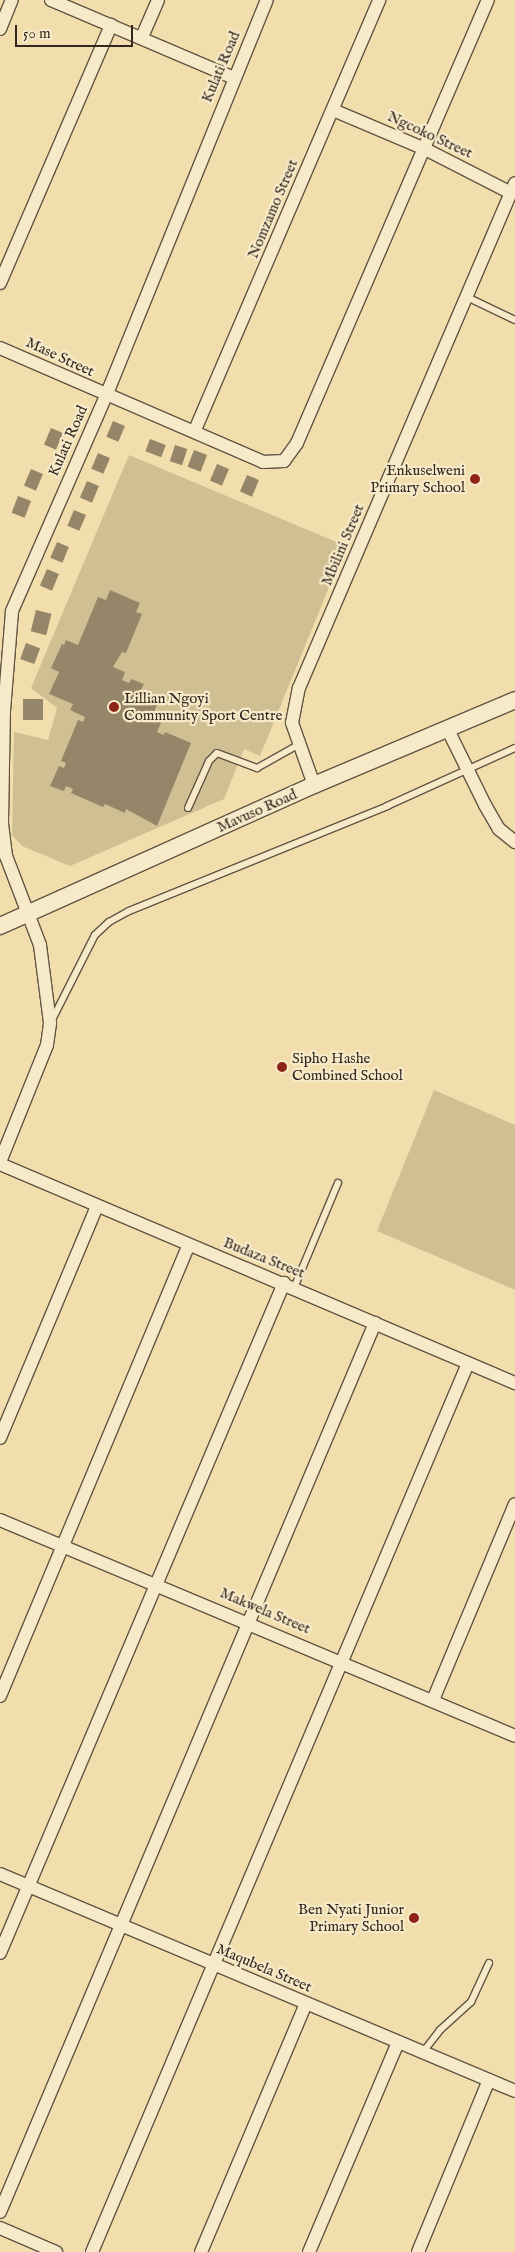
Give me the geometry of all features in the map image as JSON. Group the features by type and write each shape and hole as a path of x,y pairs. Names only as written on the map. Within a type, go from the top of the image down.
{"street":[{"path":"0,28 12,0"},
{"path":"51,0 142,37 234,78"},
{"path":"142,37 158,0"},
{"name":"Kulati Road","path":"0,1163 47,1045 50,1023 46,972 28,912 6,856 2,822 2,710 8,632 16,600 106,396 267,0"},
{"name":"Nomzamo Street","path":"195,430 333,110 378,0"},
{"name":"Mase Street","path":"0,348 106,396 195,430 271,464 284,461 294,450 488,0"},
{"path":"0,283 111,25"},
{"name":"Ngcoko Street","path":"333,110 513,188"},
{"name":"Mbilini Street","path":"314,785 298,745 292,723 299,688 513,188"},
{"name":"Mavuso Road","path":"0,926 314,785 448,730 515,700"},
{"path":"448,730 495,822 515,842"},
{"name":"Budaza Street","path":"0,1163 515,1383"},
{"path":"0,1438 97,1206"},
{"path":"0,1696 189,1245"},
{"path":"0,1953 158,1584 289,1286"},
{"path":"0,2212 375,1323"},
{"path":"92,2252 468,1363"},
{"path":"433,1700 515,1504"},
{"name":"Makwela Street","path":"0,1520 250,1622 515,1736"},
{"name":"Maqubela Street","path":"0,1874 515,2091"},
{"path":"201,2252 306,2003"},
{"path":"309,2252 398,2042"},
{"path":"418,2252 489,2080"},
{"path":"0,2228 56,2252"}],"lane":[{"path":"466,297 515,320"},
{"path":"188,808 214,755 219,753 257,768 298,745"},
{"path":"50,1023 95,935 109,922 129,911 387,806 466,768 515,748"},
{"path":"289,1286 338,1183"},
{"path":"423,2052 440,2030 471,2002 489,1963"}],"shaded area":[{"path":"129,455 346,546 260,756 244,749 224,799 70,866 22,846 12,835 14,732 48,740 57,708 31,688"},
{"path":"434,1090 515,1125 515,1290 377,1231"}],"building":[{"path":"113,421 125,426 118,442 106,437"},
{"path":"51,428 63,433 56,450 44,445"},
{"path":"150,439 166,445 161,457 145,451"},
{"path":"175,445 187,449 182,465 170,461"},
{"path":"194,450 207,455 201,472 188,467"},
{"path":"98,453 110,458 103,474 91,469"},
{"path":"217,464 229,469 222,486 210,481"},
{"path":"31,469 43,474 36,491 24,486"},
{"path":"247,475 259,480 252,497 240,492"},
{"path":"87,481 99,486 92,503 80,498"},
{"path":"18,496 31,501 25,518 12,513"},
{"path":"74,510 86,515 79,531 67,526"},
{"path":"57,542 69,547 62,563 50,558"},
{"path":"47,569 59,574 52,591 40,586"},
{"name":"Lillian Ngoyi Community Sport Centre","path":"110,590 140,603 136,612 142,614 126,653 122,652 113,667 125,672 122,680 129,683 131,679 144,684 141,690 160,698 154,712 164,716 157,732 164,735 165,732 191,743 157,826 126,809 125,813 105,804 103,807 71,793 73,789 66,786 64,791 50,786 59,766 64,768 66,763 61,761 78,720 83,722 85,717 70,710 73,704 49,694 59,672 51,668 62,644 64,645 66,640 78,645 98,597 106,600"},
{"path":"36,610 52,614 46,635 31,631"},
{"path":"26,643 40,648 34,664 20,659"},
{"path":"23,699 43,699 43,720 23,720"}],"place":[{"name":"Enkuselweni Primary School","path":"475,479"},
{"name":"Lillian Ngoyi Community Sport Centre","path":"114,707"},
{"name":"Sipho Hashe Combined School","path":"282,1067"},
{"name":"Ben Nyati Junior Primary School","path":"414,1918"}]}
